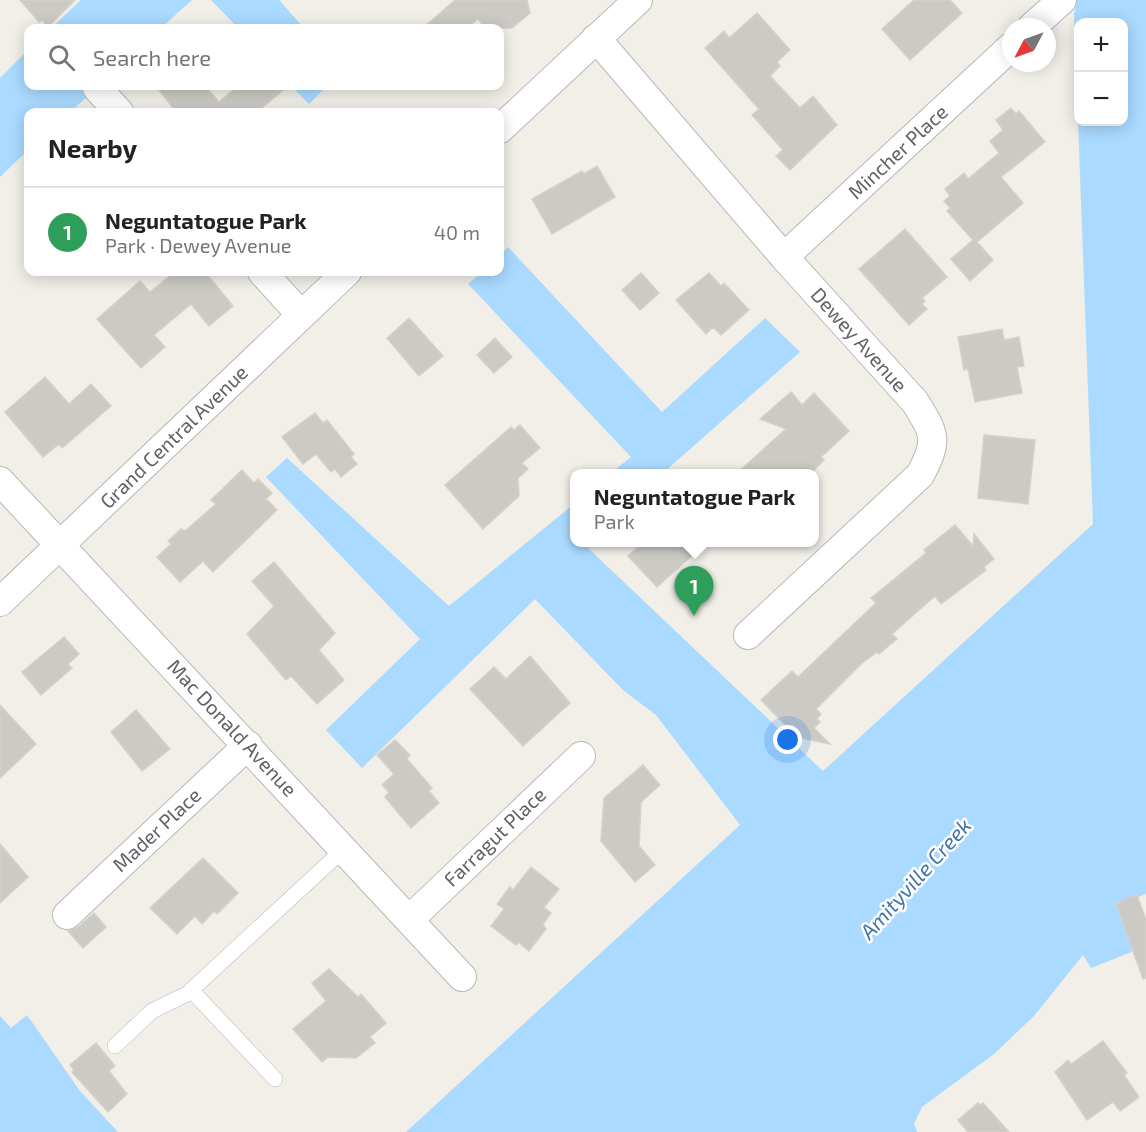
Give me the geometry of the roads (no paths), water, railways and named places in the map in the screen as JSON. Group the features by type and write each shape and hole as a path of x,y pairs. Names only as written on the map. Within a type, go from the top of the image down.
{"street":[{"path":"504,125 638,0"},
{"path":"1042,18 1062,0"},
{"name":"Dewey Avenue","path":"596,39 784,256 915,402 932,429 932,453 920,475 748,635"},
{"name":"Mincher Place","path":"784,256 1002,55"},
{"path":"99,90 115,108"},
{"path":"266,276 301,315"},
{"name":"Grand Central Avenue","path":"0,602 343,276"},
{"name":"Mac Donald Avenue","path":"0,481 462,977"},
{"name":"Mader Place","path":"67,915 248,745"},
{"name":"Farragut Place","path":"410,919 581,756"}],"lane":[{"path":"115,1046 152,1011 191,990 344,849"},
{"path":"191,990 275,1079"}],"water":[{"path":"81,0 192,0 165,24 55,24"},
{"path":"211,0 279,0 300,24 234,24"},
{"name":"Amityville Creek","path":"1077,0 1146,0 1146,894 1121,904 1139,949 1091,968 1083,955 1034,1016 994,1054 922,1107 914,1124 917,1132 406,1132 740,825 656,715 623,690 535,599 362,768 326,730 420,639 266,477 287,458 449,606 570,507 570,547 589,547 823,771 1093,524 1078,126 1128,126 1128,18 1074,18 1074,14"},
{"path":"24,54 24,90 95,90 74,108 24,108 24,154 0,177 0,78"},
{"path":"295,90 323,90 309,104"},
{"path":"508,247 662,412 765,318 800,352 668,469 616,469 631,457 468,284 477,276 504,276 504,251"},
{"path":"27,1015 80,1091 118,1132 0,1132 0,1016 11,1028"}],"place":[{"name":"Neguntatogue Park","path":"694,616"}]}
